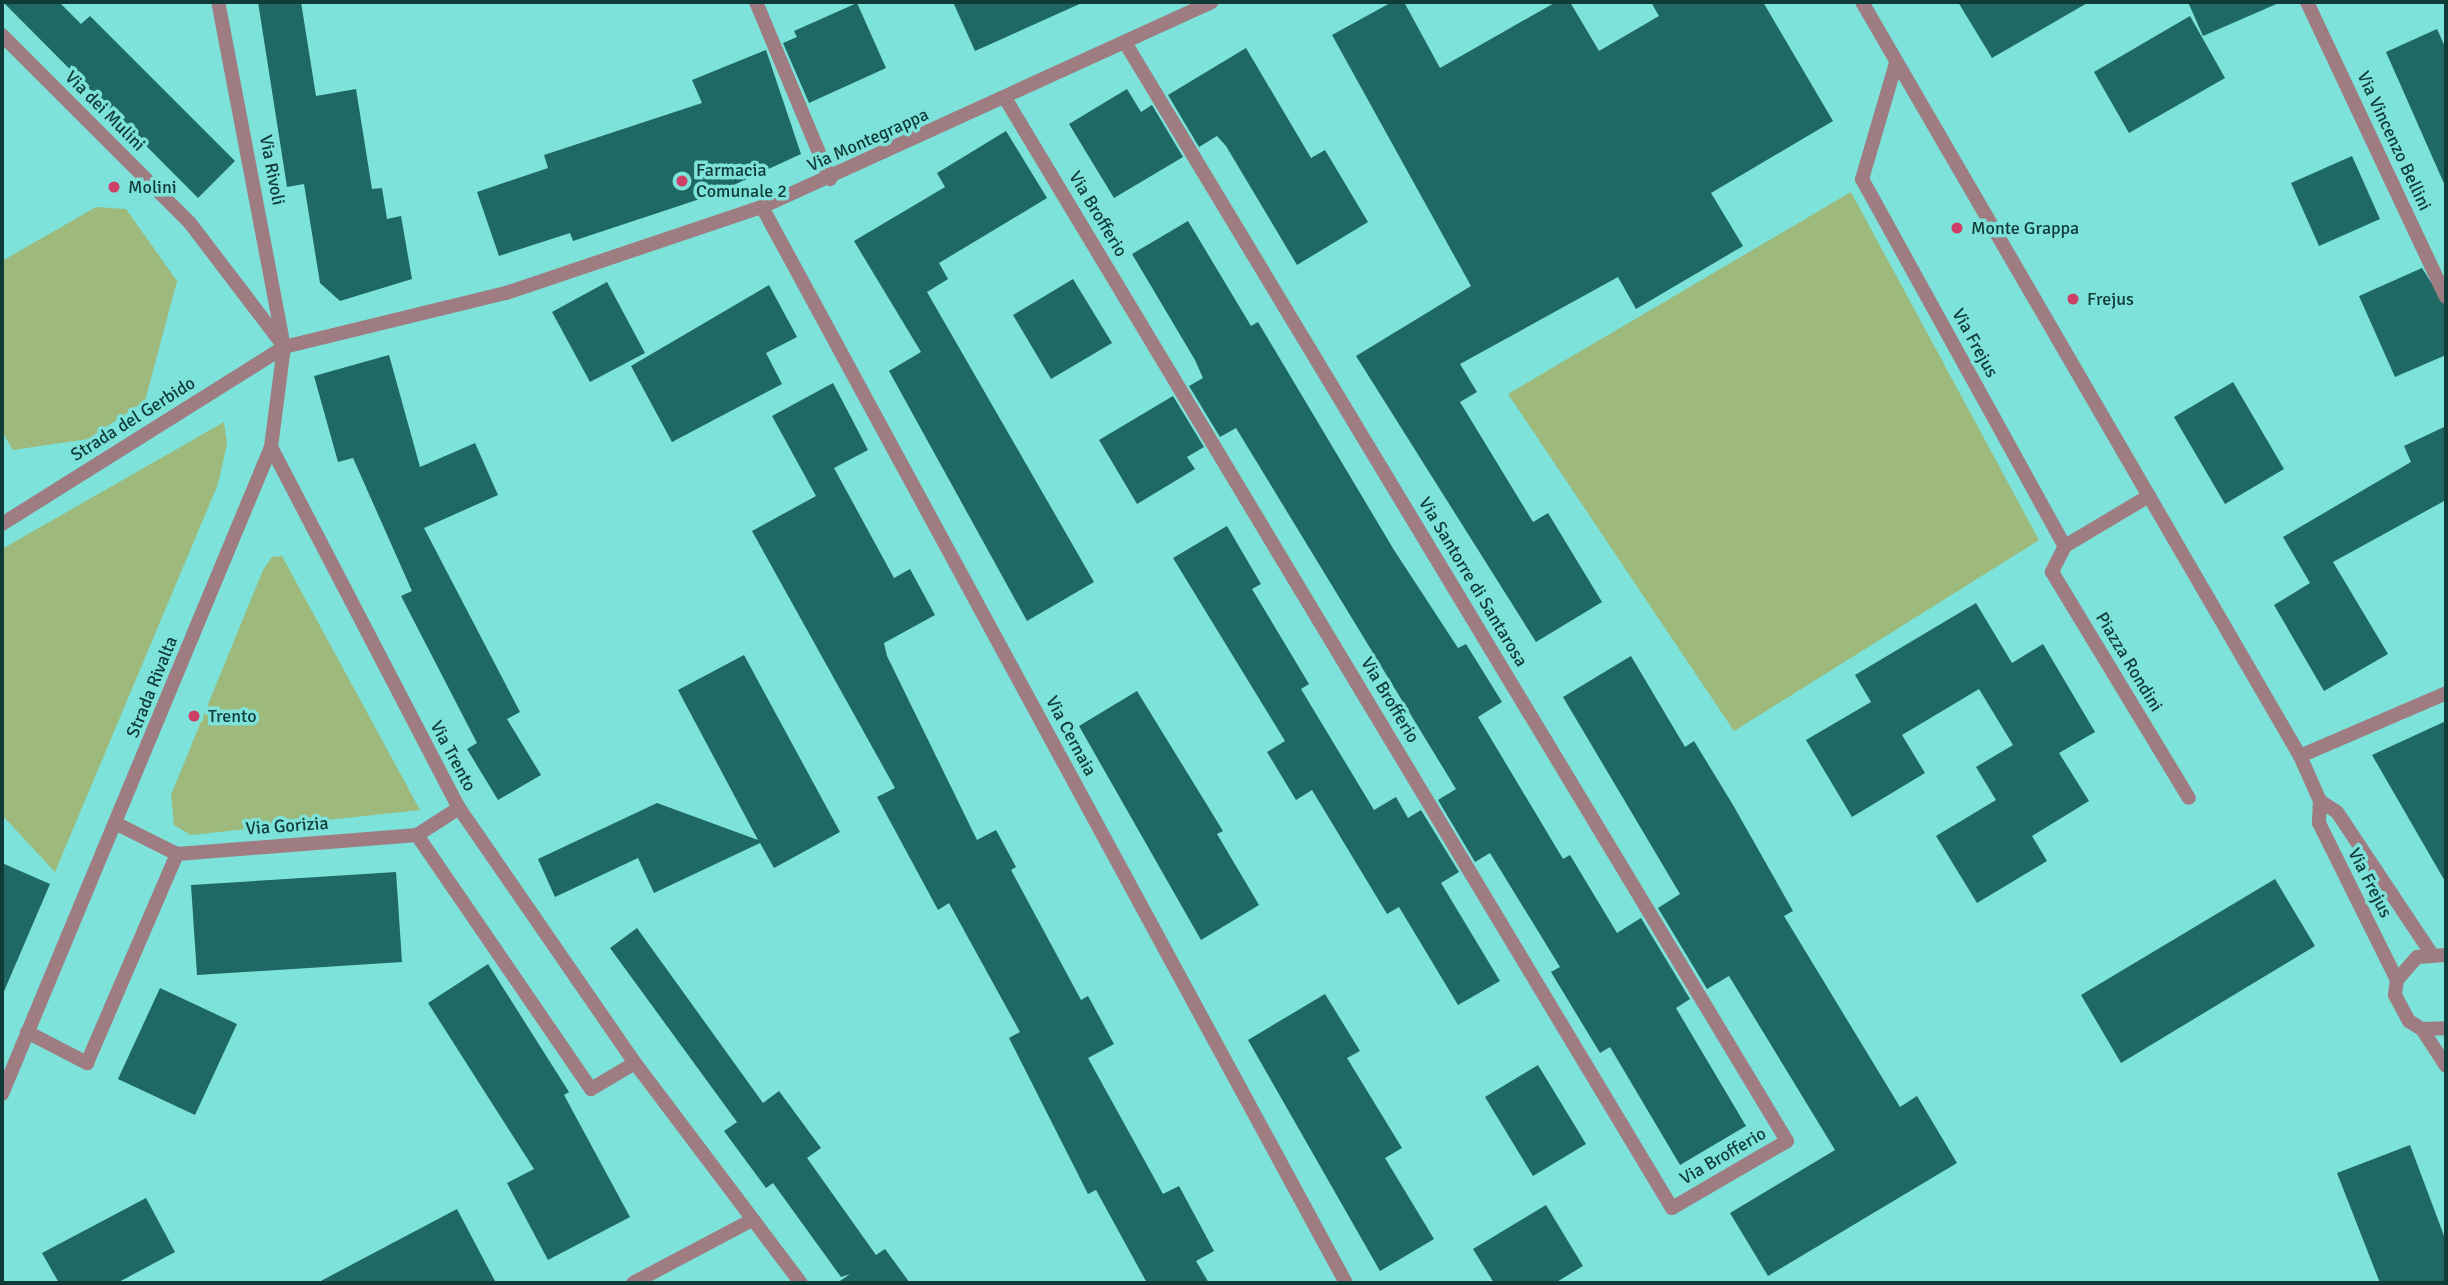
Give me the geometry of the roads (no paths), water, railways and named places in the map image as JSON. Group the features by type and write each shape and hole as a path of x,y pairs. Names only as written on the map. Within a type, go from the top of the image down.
{"street":[{"name":"Via Rivoli","path":"218,2 284,347"},
{"path":"756,2 830,179"},
{"name":"Via Montegrappa","path":"284,347 506,293 762,207 830,179 1212,2"},
{"name":"Via Frejus","path":"1862,2 2300,756 2320,801 2319,823 2397,980 2399,1009 2422,1029"},
{"name":"Via Vincenzo Bellini","path":"2307,2 2446,297"},
{"name":"Via dei Mulini","path":"3,39 190,223 284,347"},
{"name":"Via Santorre di Santarosa","path":"1126,44 1787,1141"},
{"name":"Via Frejus","path":"1896,63 1862,179 2065,546"},
{"name":"Via Brofferio","path":"1006,98 1672,1208 1787,1141"},
{"name":"Via Cernaia","path":"762,207 1346,1283"},
{"name":"Strada Rivalta","path":"2,1094 117,824 271,447 284,347"},
{"name":"Strada del Gerbido","path":"2,524 284,347"},
{"name":"Via Trento","path":"271,447 459,808 635,1063 801,1283"},
{"path":"2065,546 2150,496"},
{"name":"Piazza Rondini","path":"2065,546 2052,572 2189,798"},
{"path":"2300,756 2446,693"},
{"name":"Via Frejus","path":"2320,801 2337,812 2431,953"},
{"name":"Via Gorizia","path":"177,854 417,835 459,808"},
{"path":"27,1032 87,1063 177,854 117,824"},
{"path":"417,835 591,1089 635,1063"},
{"path":"2397,980 2417,957 2431,953 2446,955"},
{"path":"2422,1029 2446,1028"},
{"path":"2422,1029 2446,1066"},
{"path":"633,1283 752,1220"}],"place":[{"name":"Farmacia Comunale 2","path":"682,181"},
{"name":"Molini","path":"114,187"},
{"name":"Monte Grappa","path":"1957,228"},
{"name":"Frejus","path":"2073,299"},
{"name":"Trento","path":"194,716"}]}
